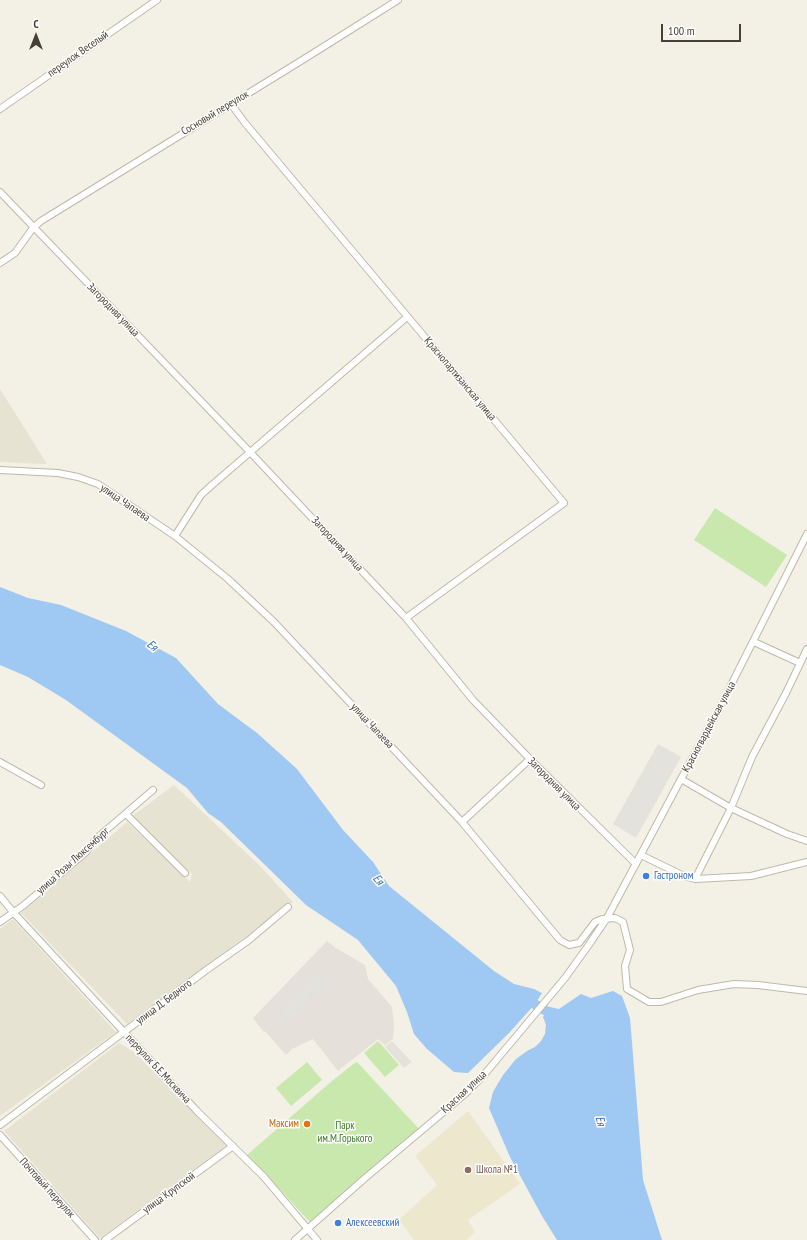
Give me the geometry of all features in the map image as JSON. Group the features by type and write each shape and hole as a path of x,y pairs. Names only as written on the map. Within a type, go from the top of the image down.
{"street":[{"name":"переулок Веселый","path":"0,109 157,0"},
{"name":"Сосновый переулок","path":"33,228 61,208 398,0"},
{"name":"Краснопартизанская улица","path":"231,104 245,123 564,503 406,618"},
{"name":"Загородняя улица","path":"0,192 250,452 406,618 473,700 636,864"},
{"path":"0,264 15,252 33,228"},
{"path":"175,536 202,495 212,485 407,316"},
{"name":"улица Чапаева","path":"0,470 58,473 78,477 98,484 175,536 228,579 274,622 462,822 560,940 569,945 578,943 595,922 607,918"},
{"name":"Красногвардейская улица","path":"607,918 717,713 807,535"},
{"path":"754,642 800,663"},
{"path":"695,879 731,808 752,756 786,693 807,649"},
{"path":"462,822 530,759"},
{"path":"0,762 41,785"},
{"path":"681,779 731,808 787,834 807,841"},
{"name":"улица Розы Люксембург","path":"0,922 24,905 86,852 97,838 153,790"},
{"path":"126,814 185,873"},
{"path":"642,855 684,876 695,879 751,876 807,862"},
{"name":"переулок Б.Е.Москвича","path":"0,896 13,912 197,1111 264,1177 318,1240"},
{"name":"улица Д. Бедного","path":"0,1125 205,971 249,940 288,907"},
{"path":"607,918 615,918 623,922 630,950 625,966 627,989 649,1002 661,1002 698,990 734,984 758,985 807,992"},
{"name":"Красная улица","path":"295,1240 364,1179 465,1094 483,1076 564,978 607,918"},
{"name":"Почтовый переулок","path":"0,1135 94,1240"},
{"name":"улица Крупской","path":"105,1240 233,1146"}],"shaded area":[{"path":"0,389 47,464 0,462"},
{"path":"658,744 681,757 636,838 613,824"},
{"path":"174,785 260,866 293,902 127,1024 21,913 127,822 190,882 192,874 131,817"},
{"path":"13,919 116,1032 0,1116 0,929"},
{"path":"327,941 365,965 368,979 392,1007 394,1025 393,1039 385,1045 378,1039 338,1071 313,1039 292,1049 286,1055 253,1018"},
{"path":"317,974 327,983 315,995 311,992 307,997 310,1000 291,1020 281,1010"},
{"path":"392,1041 412,1062 404,1068 385,1047"},
{"path":"119,1043 134,1052 227,1145 100,1238 4,1131"},
{"name":"Школа №1","path":"468,1111 520,1184 468,1220 475,1232 467,1240 414,1240 399,1220 437,1185 415,1156"}],"green space":[{"path":"715,508 787,555 766,587 694,540"},
{"path":"378,1041 399,1065 385,1077 364,1053"},
{"path":"307,1062 322,1080 291,1106 276,1088"},
{"name":"Парк им.М.Горького","path":"357,1062 420,1130 310,1222 247,1155 332,1081"}],"water":[{"path":"0,587 28,598 61,605 126,631 176,658 218,704 257,733 297,769 343,830 373,862 389,886 494,971 514,984 534,989 542,993 535,1004 509,1033 468,1073 454,1072 427,1049 414,1034 396,986 358,940 306,905 221,822 208,813 187,788 66,700 28,677 0,665"},
{"path":"613,991 622,996 630,1018 643,1180 662,1240 557,1240 542,1216 510,1157 489,1108 493,1092 503,1075 516,1059 535,1047 541,1041 545,1034 546,1025 543,1017 550,1007 559,1009 581,994 591,998"}],"waterway":[{"name":"Ея","path":"523,999 526,999 558,1016 559,1018"}],"place":[{"name":"Гастроном","path":"646,876"},
{"name":"Максим","path":"307,1124"},
{"name":"Школа №1","path":"468,1170"},
{"name":"Алексеевский","path":"338,1223"}]}
